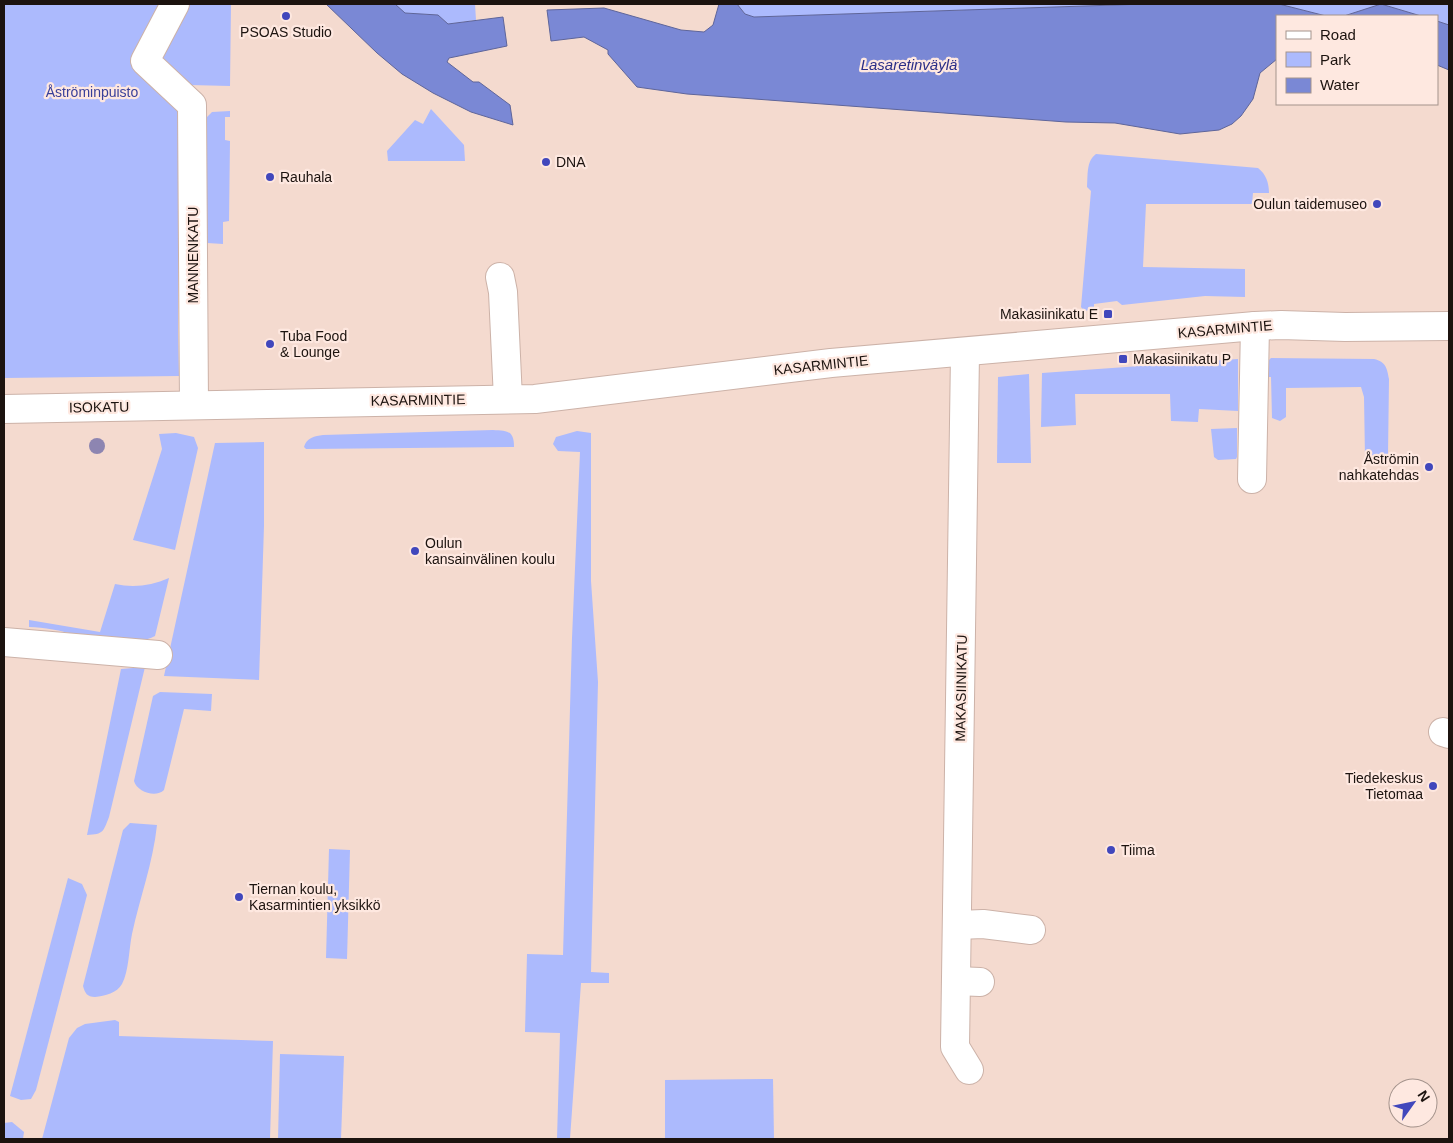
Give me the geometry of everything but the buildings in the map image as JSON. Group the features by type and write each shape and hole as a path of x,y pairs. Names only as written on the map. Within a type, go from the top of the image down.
{"street":[{"name":"MANNENKATU","path":"176,4 145,62 192,105 194,405"},
{"path":"500,277 503,292 508,399"},
{"name":"KASARMINTIE","path":"194,405 535,399 831,363 965,353 1255,326 1449,326"},
{"path":"1252,479 1255,326"},
{"name":"MAKASIINIKATU","path":"965,353 958,925 968,981 955,1024 955,1047 970,1070"},
{"name":"ISOKATU","path":"4,409 194,405"},
{"path":"4,642 158,655"},
{"path":"958,925 983,924 1031,930"}],"green space":[{"name":"Åströminpuisto","path":"4,4 231,4 230,86 190,85 191,95 178,111 179,376 4,378"},
{"path":"395,4 475,4 476,20 448,24 438,15 404,13"},
{"path":"737,4 1145,4 754,17 745,14"},
{"path":"1279,4 1381,4 1347,15 1322,15"},
{"path":"1381,4 1449,4 1449,25 1438,21 1438,15 1418,15"},
{"path":"431,109 464,145 465,161 388,161 387,151 415,120 423,124"},
{"path":"230,111 230,117 225,117 225,140 230,141 229,221 223,222 223,244 207,243 206,118 212,112"},
{"path":"1096,154 1258,168 1261,170 1266,179 1269,193 1253,193 1252,204 1146,204 1143,267 1245,269 1245,297 1205,296 1122,305 1117,301 1094,304 1094,309 1084,311 1081,307 1091,191 1087,187 1089,165"},
{"path":"1271,358 1374,359 1383,364 1387,369 1389,379 1388,455 1378,455 1377,458 1365,458 1364,397 1361,387 1286,388 1286,417 1280,421 1272,418 1271,377 1268,377 1269,360"},
{"path":"1238,359 1238,411 1199,409 1198,422 1171,421 1170,394 1075,394 1076,425 1041,427 1042,373"},
{"path":"1029,374 1031,463 997,463 998,377"},
{"path":"1237,428 1236,459 1218,460 1214,457 1211,429"},
{"path":"493,430 509,432 513,437 514,447 306,449 304,447 309,440 323,435"},
{"path":"577,431 591,433 591,581 598,682 591,972 609,973 609,983 581,983 570,1139 557,1139 560,1033 525,1032 527,954 563,955 572,638 580,452 558,451 553,444 556,437"},
{"path":"176,433 194,437 198,448 175,550 133,540 162,449 159,434"},
{"path":"264,442 264,526 259,680 164,676 215,443"},
{"path":"169,578 155,636 125,643 109,642 45,628 29,627 29,620 100,632 115,584 142,586"},
{"path":"145,667 109,817 100,833 87,835 121,669"},
{"path":"160,692 212,694 211,711 184,709 164,790 152,794 143,791 134,781 153,696"},
{"path":"130,823 157,825 153,853 132,934 122,984 110,994 92,997 87,994 83,986 123,830"},
{"path":"329,849 350,850 347,959 326,958"},
{"path":"68,878 82,884 87,895 36,1090 31,1099 21,1100 10,1096"},
{"path":"115,1020 119,1022 119,1036 273,1041 270,1139 42,1139 69,1038 77,1028 85,1024"},
{"path":"280,1054 344,1056 341,1139 278,1139"},
{"path":"773,1079 774,1139 665,1139 665,1080"},
{"path":"12,1122 24,1132 23,1139 4,1139 4,1123"}],"water":[{"path":"326,4 395,4 405,13 438,15 448,24 503,17 507,46 449,58 447,62 473,82 479,82 510,105 513,125 471,112 433,93 402,74"},
{"name":"Lasaretinväylä","path":"719,4 737,4 745,14 754,17 1145,4 1279,4 1322,15 1276,15 1276,60 1260,73 1253,99 1241,116 1232,124 1219,130 1180,134 1115,123 1066,122 687,94 637,87 608,54 608,50 584,37 551,41 547,10 604,8 681,30 704,32 713,25"},
{"path":"1381,4 1418,15 1347,15"},
{"path":"1438,21 1449,25 1449,70 1438,65"}],"place":[{"name":"PSOAS Studio","path":"286,16"},
{"name":"DNA","path":"546,162"},
{"name":"Rauhala","path":"270,177"},
{"name":"Oulun taidemuseo","path":"1377,204"},
{"name":"Makasiinikatu E","path":"1108,314"},
{"name":"Tuba Food & Lounge","path":"270,344"},
{"name":"Makasiinikatu P","path":"1123,359"},
{"name":"Åströmin nahkatehdas","path":"1429,467"},
{"name":"Oulun kansainvälinen koulu","path":"415,551"},
{"name":"Tiedekeskus Tietomaa","path":"1433,786"},
{"name":"Tiima","path":"1111,850"},
{"name":"Tiernan koulu, Kasarmintien yksikkö","path":"239,897"}]}
